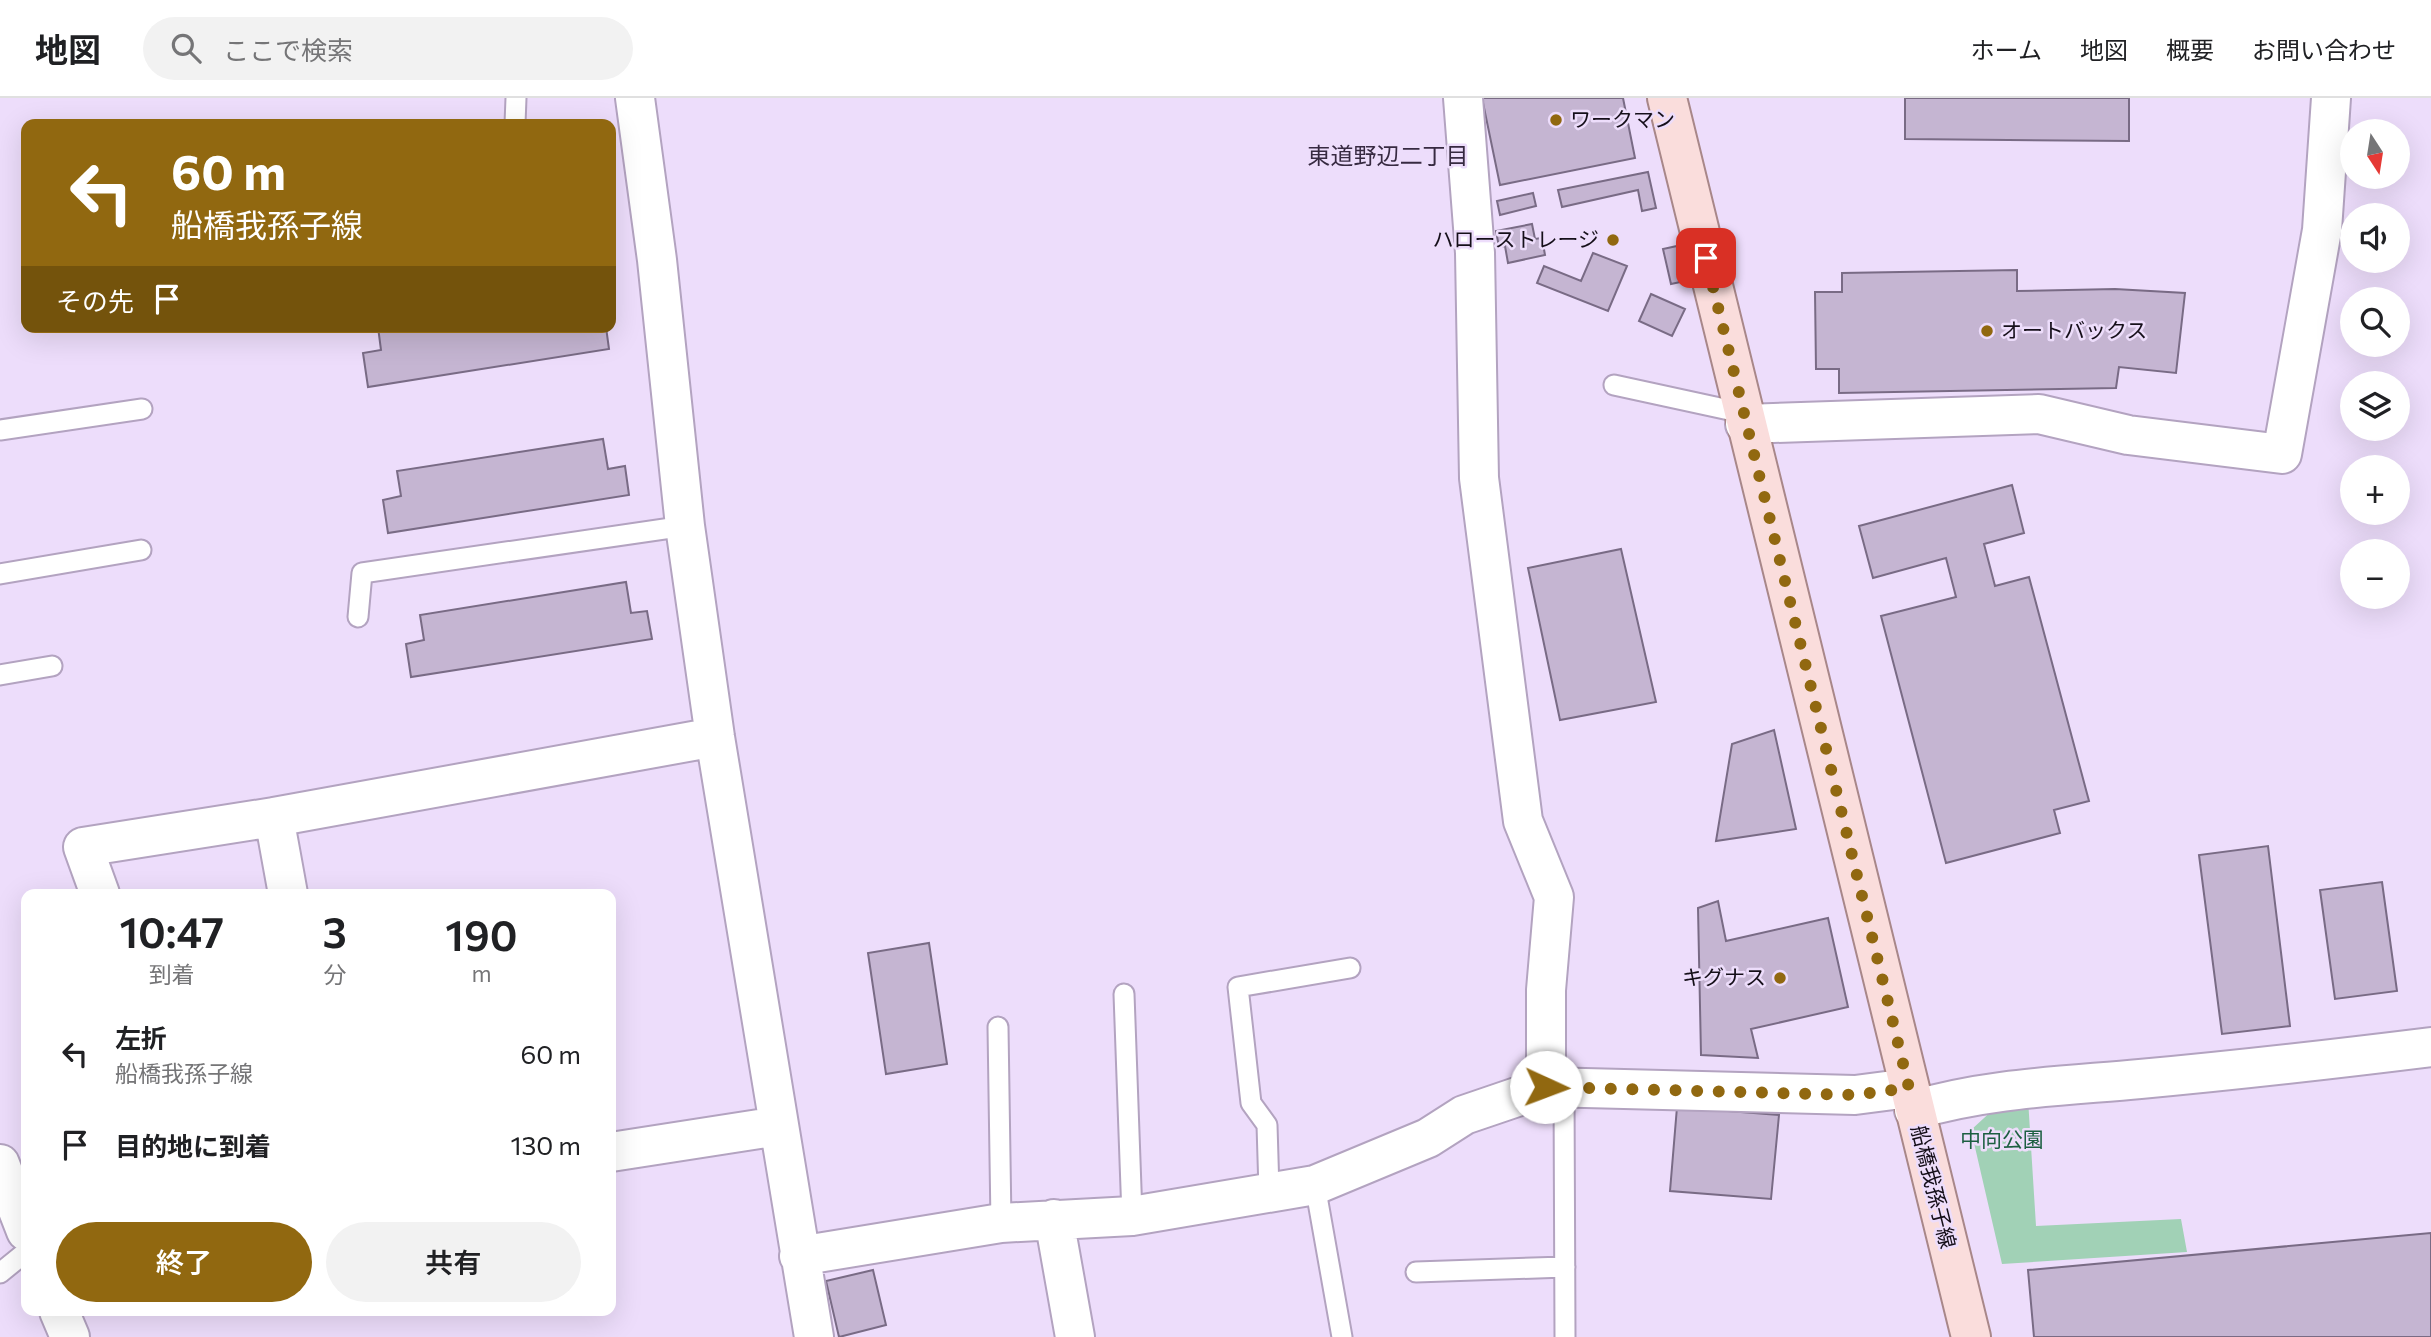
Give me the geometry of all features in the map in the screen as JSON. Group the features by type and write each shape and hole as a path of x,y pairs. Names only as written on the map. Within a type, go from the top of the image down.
{"main road":[{"name":"船橋我孫子線","path":"1667,98 1971,1337"}],"street":[{"path":"635,98 657,260 685,526 715,737 814,1337"},
{"path":"1463,98 1475,253 1479,478 1523,821 1554,897 1546,990 1555,1087"},
{"path":"1744,419 2039,414 2128,435 2282,454 2322,230 2331,98"},
{"path":"98,889 83,847 274,817 715,737"},
{"path":"274,817 287,889"},
{"path":"799,1256 1001,1223 1132,1216 1315,1185 1428,1138 1464,1115 1555,1087 1950,1099 2030,1087 2247,1069 2431,1047"},
{"path":"616,1151 778,1126"},
{"path":"0,1164 21,1218"},
{"path":"1054,1219 1075,1337"},
{"path":"61,1316 70,1337"}],"lane":[{"path":"515,119 516,98"},
{"path":"1614,384 1744,419"},
{"path":"0,430 142,409"},
{"path":"358,617 362,573 685,526"},
{"path":"0,574 141,550"},
{"path":"0,675 52,666"},
{"path":"1269,1191 1267,1125 1251,1103 1238,987 1350,968"},
{"path":"1124,994 1132,1216"},
{"path":"998,1027 1001,1223"},
{"path":"1555,1087 1565,1337"},
{"path":"1315,1185 1342,1337"},
{"path":"0,1273 21,1256"},
{"path":"1416,1272 1564,1267"}],"green space":[{"name":"中向公園","path":"2028,1099 2036,1226 2181,1219 2187,1252 2002,1264 1971,1130 1996,1107"}],"building":[{"path":"1482,98 1623,98 1635,158 1500,185"},
{"path":"1905,98 2129,98 2129,141 1905,139"},
{"path":"1648,172 1656,208 1642,211 1638,190 1562,207 1558,190"},
{"path":"1533,193 1536,206 1500,215 1497,201"},
{"path":"1532,224 1535,239 1542,238 1545,255 1508,263 1505,246 1499,247 1496,231"},
{"path":"1677,246 1685,281 1671,284 1663,249"},
{"path":"1593,253 1627,266 1608,311 1537,283 1544,266 1581,281"},
{"path":"2017,270 2017,291 2115,289 2185,293 2176,373 2119,367 2116,388 1839,393 1839,369 1816,369 1815,292 1842,292 1842,273"},
{"path":"1651,294 1685,309 1672,336 1639,321"},
{"path":"379,333 607,333 609,349 368,387 363,353 381,350"},
{"path":"603,439 608,469 625,466 629,495 388,533 383,500 401,496 397,471"},
{"path":"2012,485 2024,533 1984,544 1995,586 2029,577 2089,801 2054,810 2060,833 1946,863 1881,616 1956,597 1946,558 1873,578 1859,526"},
{"path":"1621,549 1656,702 1560,720 1528,568"},
{"path":"626,582 631,613 647,611 652,639 411,677 406,644 424,640 420,615"},
{"path":"1774,730 1796,829 1716,841 1732,744"},
{"path":"2268,846 2290,1026 2222,1034 2199,855"},
{"path":"2382,882 2397,991 2335,999 2320,890"},
{"path":"1718,901 1726,941 1828,918 1848,1007 1751,1029 1758,1058 1701,1055 1698,908"},
{"path":"929,943 947,1064 886,1074 868,953"},
{"path":"1677,1107 1779,1115 1771,1199 1670,1191"},
{"path":"2431,1233 2431,1337 2034,1337 2028,1270"},
{"path":"873,1270 886,1325 839,1337 826,1281"}],"place":[{"name":"ワークマン","path":"1556,120"},
{"name":"ハローストレージ","path":"1613,240"},
{"name":"オートバックス","path":"1987,331"},
{"name":"キグナス","path":"1780,978"}],"district":[{"name":"東道野辺二丁目","path":"1388,156"}],"route":[{"path":"1546,1087 1855,1095 1909,1088 1706,258"}]}
